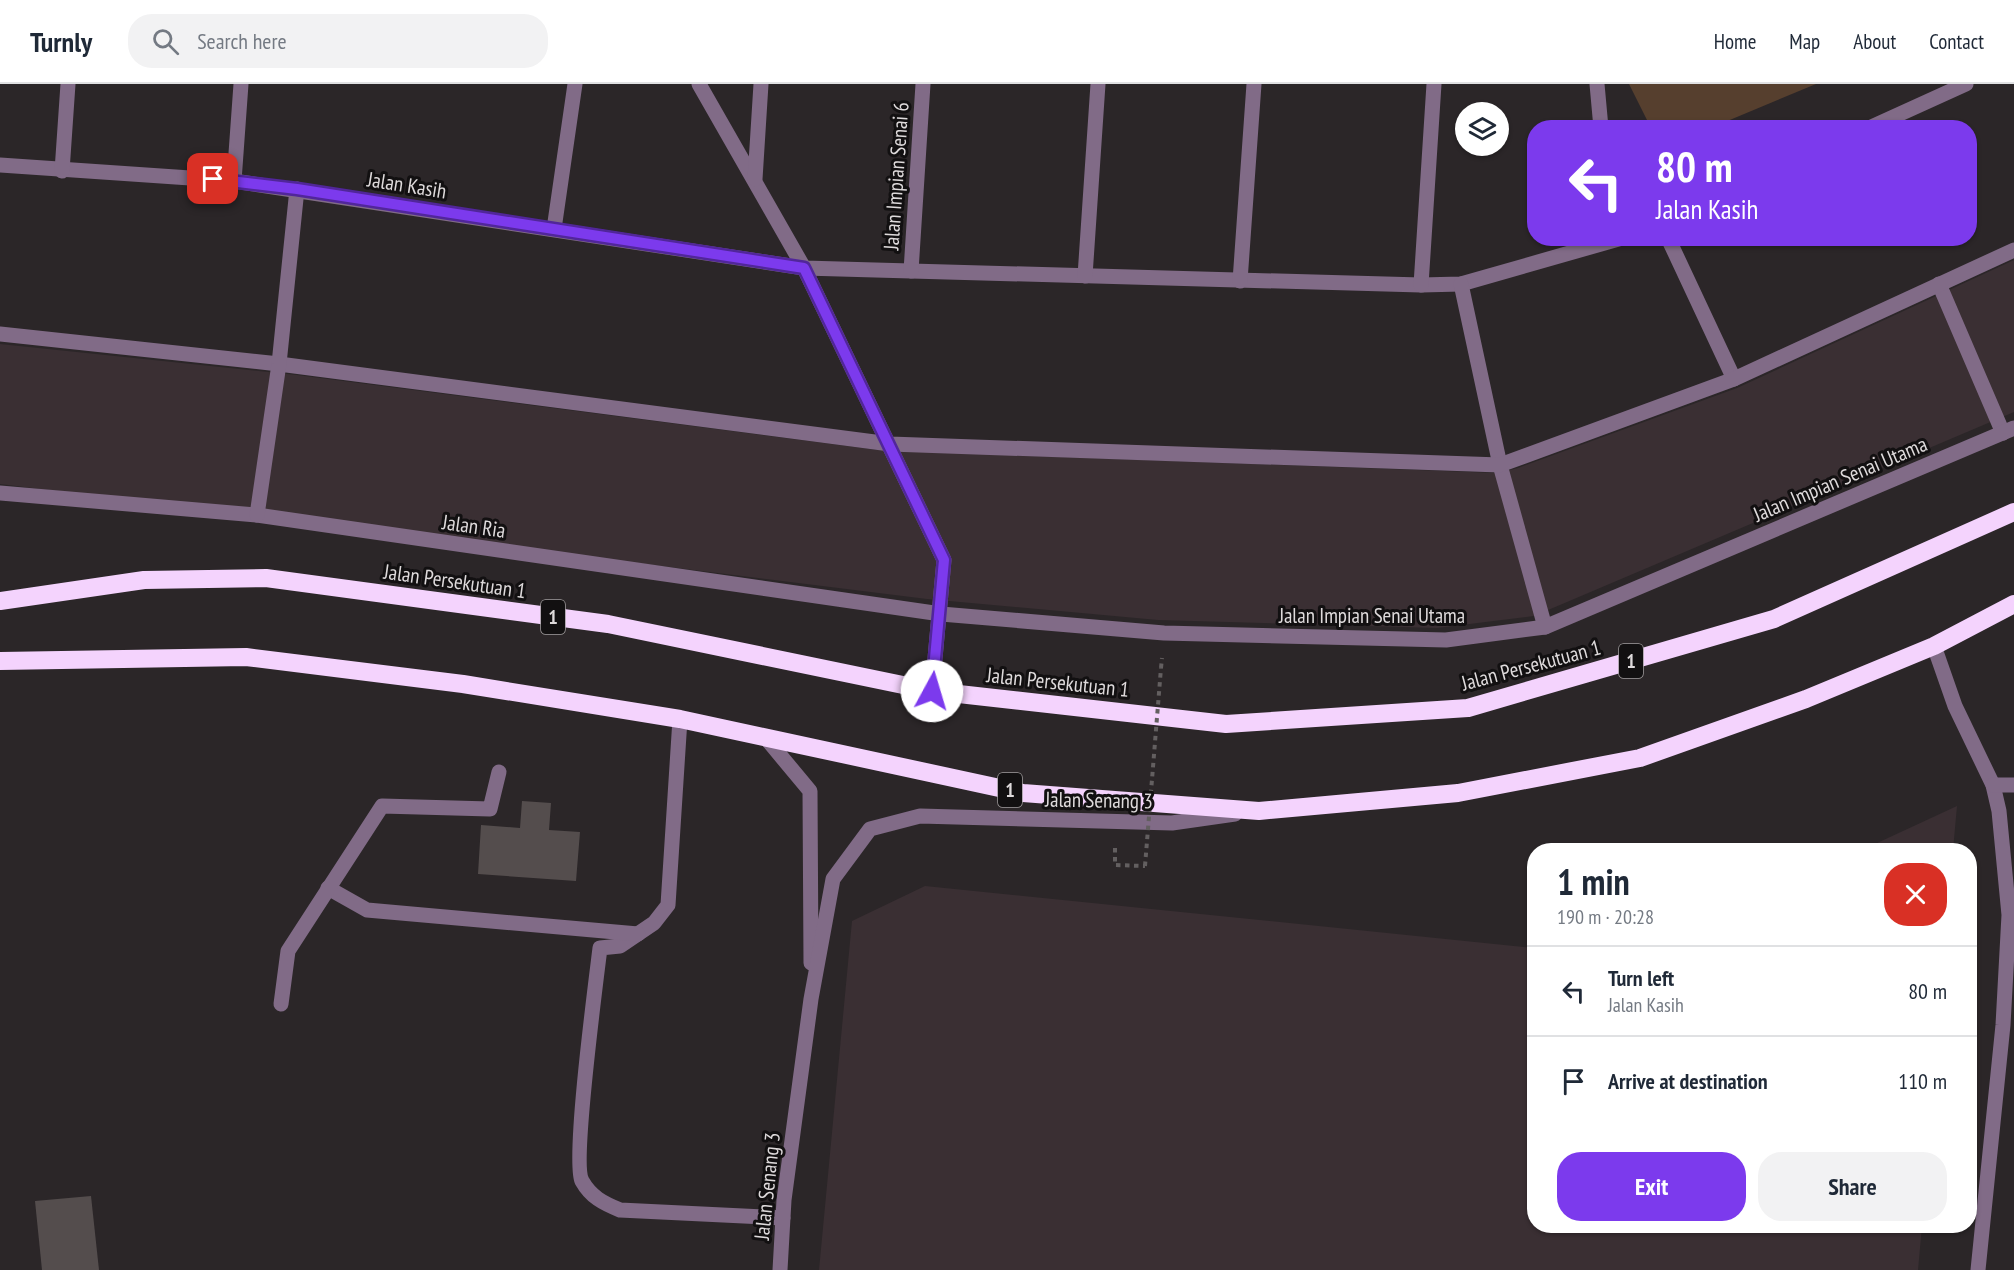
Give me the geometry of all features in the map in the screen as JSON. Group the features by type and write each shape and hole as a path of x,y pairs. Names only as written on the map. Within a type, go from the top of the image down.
{"highway":[{"name":"Jalan Persekutuan 1","path":"0,602 144,580 266,578 608,624 932,691 1226,724 1468,708 1774,619 2014,512"},
{"name":"1","path":"0,662 20,659 246,657 463,684 680,719 1023,793 1259,811 1458,793 1640,758 1806,699 1934,646 2014,604"}],"street":[{"path":"62,171 68,84"},
{"path":"234,181 241,84"},
{"path":"554,229 575,84"},
{"path":"699,84 804,268 944,560 941,614 932,691"},
{"path":"755,179 761,84"},
{"name":"Jalan Impian Senai 6","path":"911,271 923,84"},
{"path":"1085,276 1098,84"},
{"path":"1240,281 1254,84"},
{"path":"1421,285 1434,84"},
{"path":"1597,84 1600,120"},
{"path":"1887,120 1966,84"},
{"name":"Jalan Kasih","path":"0,165 234,181 297,189 804,268 1240,281 1461,284 1594,246"},
{"path":"257,515 279,364 297,189"},
{"path":"1672,246 1734,379"},
{"path":"0,333 279,364 890,444 1500,465 1734,379 2014,250"},
{"path":"1461,284 1500,465 1545,627"},
{"path":"1939,284 2009,430"},
{"name":"Jalan Impian Senai Utama","path":"941,614 1164,633 1446,640 1545,627 2009,430"},
{"name":"Jalan Ria","path":"0,493 257,515 941,614"},
{"path":"1934,646 1955,706 1993,785 1999,811 2009,915 2009,1025 1978,1270"},
{"path":"0,668 20,659"},
{"path":"680,719 668,905 654,923 620,946 600,948 580,1140 580,1179 597,1201 620,1210 783,1218"},
{"name":"Jalan Senang 3","path":"765,737 810,791 811,999"},
{"path":"281,1004 288,951 382,806 490,809 499,771"},
{"path":"1993,785 2014,785"},
{"name":"Jalan Senang 3","path":"780,1270 783,1218 811,999 833,879 870,830 920,816 1172,823 1259,811"},
{"path":"328,888 366,910 638,934"}],"path":[{"path":"1116,821 1115,865 1145,866 1161,668"}],"shaded area":[{"path":"1629,84 1816,84 1730,120 1647,120"},
{"path":"2014,260 2014,412 1534,616 1437,628 1158,620 927,599 0,484 0,344 297,375 878,450 1497,473 1518,468 1737,388"},
{"path":"1957,806 1954,843 1877,843"},
{"path":"925,886 1527,947 1527,1233 1921,1233 1918,1270 819,1270 852,921"}],"building":[{"path":"522,801 551,803 549,830 580,832 576,881 478,874 481,825 520,828"},
{"path":"91,1196 99,1270 42,1270 35,1201"}],"route":[{"path":"213,179 297,189 804,268 944,560 941,614 932,691"}]}
